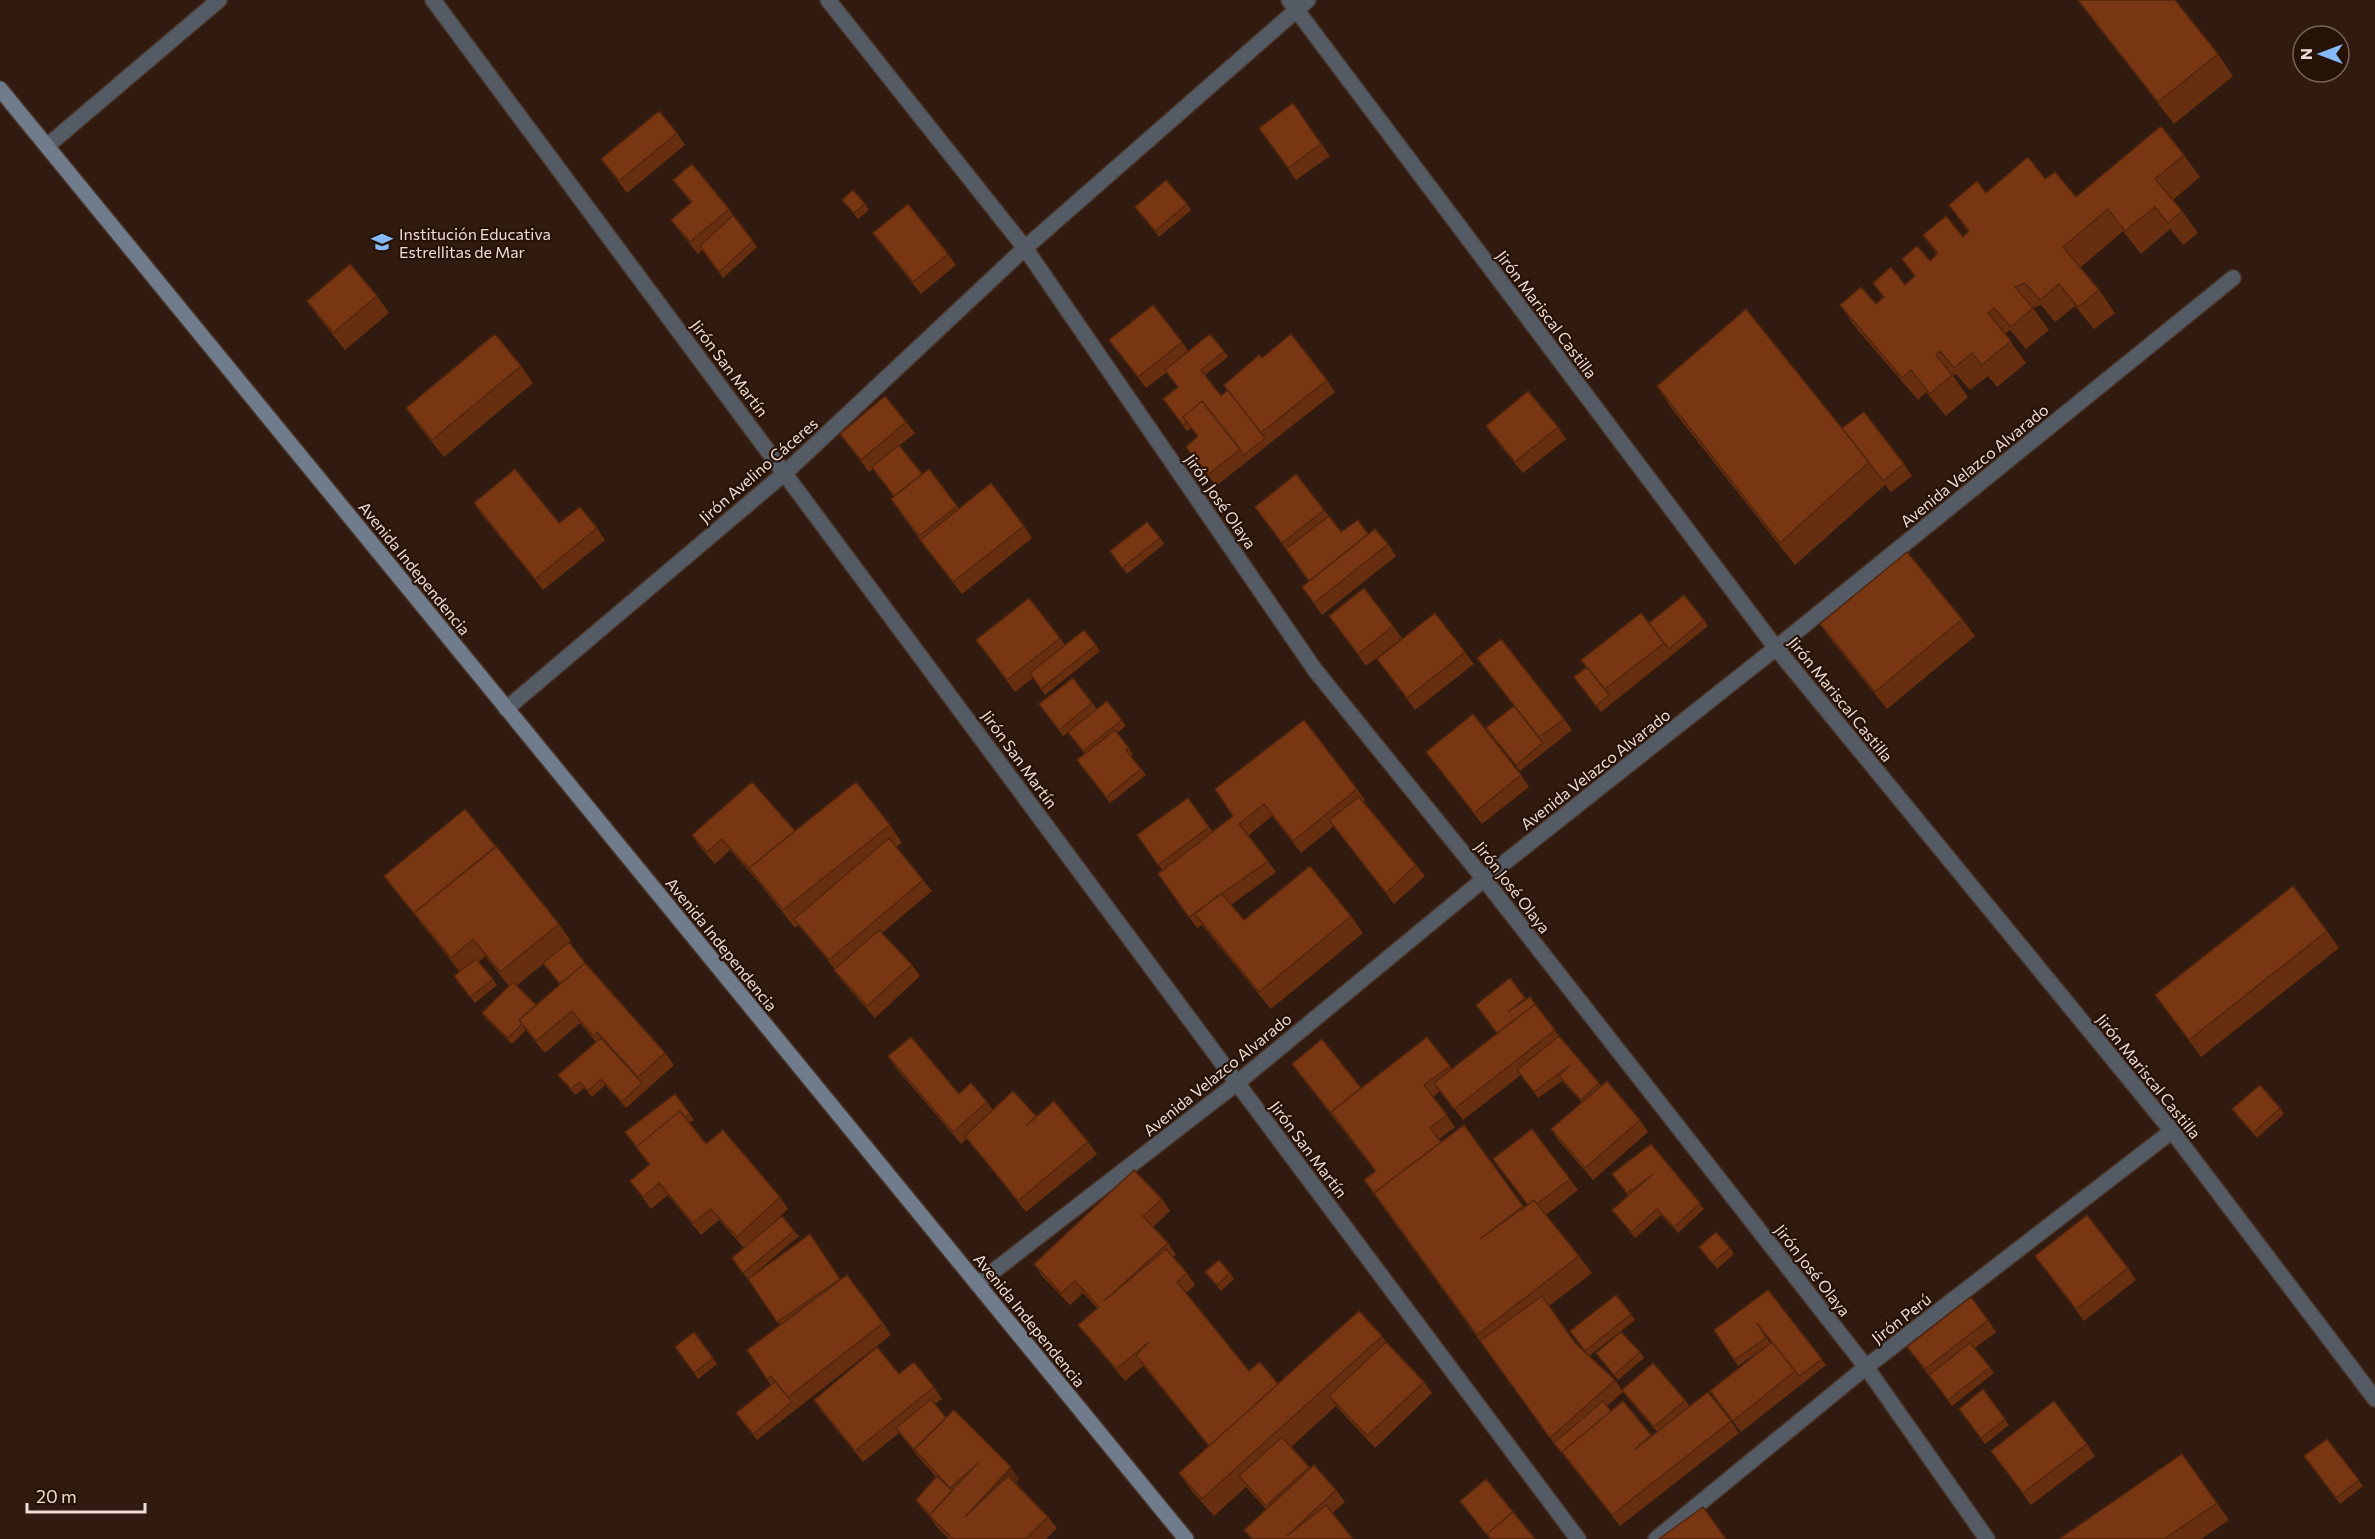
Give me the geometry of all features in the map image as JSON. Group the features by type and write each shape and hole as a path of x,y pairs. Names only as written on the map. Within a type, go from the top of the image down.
{"main road":[{"name":"Avenida Independencia","path":"0,89 1186,1539"}],"street":[{"path":"47,146 219,0"},
{"name":"Jirón San Martín","path":"433,0 1578,1539"},
{"name":"Jirón José Olaya","path":"828,0 1024,248 1315,670 1484,879 1866,1367 1987,1539"},
{"name":"Jirón Avelino Cáceres","path":"506,709 786,472 1024,248 1292,5 1308,0"},
{"name":"Jirón Mariscal Castilla","path":"1292,5 1776,648 2172,1131 2375,1399"},
{"name":"Avenida Velazco Alvarado","path":"977,1284 1237,1083 1484,879 1776,648 2233,278"},
{"name":"Jirón Perú","path":"1656,1539 1866,1367 2172,1131"}],"building":[{"path":"2078,0 2175,0 2218,54 2158,102"},
{"path":"1293,103 1321,144 1288,168 1259,128"},
{"path":"659,111 677,133 619,181 601,159"},
{"path":"2161,126 2184,155 2155,179 2182,211 2168,223 2155,207 2125,231 2108,209 2063,247 2099,290 2078,307 2059,284 2040,300 2025,283 2015,287 2033,308 2011,327 1994,308 1988,313 2011,341 1982,365 1972,353 1954,368 1940,351 1936,355 1952,375 1930,394 1911,370 1902,378 1840,305 1861,287 1876,304 1884,297 1873,283 1891,267 1905,285 1915,276 1902,259 1917,246 1930,261 1938,253 1923,235 1946,216 1963,237 1969,231 1949,205 1977,181 1986,193 2028,157 2045,179 2055,172 2076,197"},
{"path":"692,164 729,209 690,242 671,220 692,202 673,180"},
{"path":"1166,180 1187,204 1155,231 1135,207"},
{"path":"853,190 865,204 854,213 842,200"},
{"path":"908,204 948,254 913,282 873,233"},
{"path":"733,215 753,241 719,272 700,246"},
{"path":"350,264 377,296 333,333 307,301"},
{"path":"1153,305 1182,342 1138,377 1109,340"},
{"path":"1746,309 1869,462 1780,543 1657,386"},
{"path":"495,334 521,366 432,440 406,408"},
{"path":"1210,334 1224,351 1201,370 1221,396 1228,390 1265,438 1244,455 1202,401 1183,417 1187,422 1183,425 1163,399 1178,387 1165,370"},
{"path":"1291,334 1327,380 1261,433 1224,385 1259,355 1262,358"},
{"path":"1528,391 1558,427 1515,462 1486,426"},
{"path":"885,396 906,422 861,460 840,434"},
{"path":"1202,401 1240,449 1208,475 1186,447 1198,436 1183,417"},
{"path":"1864,412 1904,464 1883,481 1842,428"},
{"path":"899,445 922,474 894,496 872,467"},
{"path":"515,469 559,523 580,507 597,528 535,579 474,503"},
{"path":"929,469 957,506 919,536 891,499"},
{"path":"1296,474 1324,510 1282,543 1255,507"},
{"path":"991,483 1024,526 953,582 920,540"},
{"path":"1329,516 1341,532 1358,520 1368,534 1309,581 1286,549"},
{"path":"1147,522 1160,538 1122,568 1110,551"},
{"path":"1375,529 1388,544 1314,603 1302,587"},
{"path":"1907,552 1962,619 1875,692 1820,624"},
{"path":"1364,588 1393,626 1358,654 1329,616"},
{"path":"1684,595 1704,620 1669,649 1649,623"},
{"path":"1029,598 1060,638 1007,680 976,640"},
{"path":"1435,613 1465,652 1407,698 1377,659"},
{"path":"1641,613 1664,643 1605,689 1581,660"},
{"path":"1084,630 1096,645 1041,689 1030,673"},
{"path":"1501,639 1564,719 1539,737 1477,658"},
{"path":"1587,667 1609,695 1596,706 1574,677"},
{"path":"1073,678 1092,703 1059,730 1039,704"},
{"path":"1107,701 1122,720 1083,751 1068,732"},
{"path":"1514,706 1543,743 1516,765 1486,728"},
{"path":"1473,714 1521,775 1474,813 1426,752"},
{"path":"1304,720 1357,789 1293,841 1264,804 1239,824 1268,861 1189,917 1158,874 1233,816 1215,789"},
{"path":"1115,730 1129,748 1126,750 1141,769 1106,797 1077,760"},
{"path":"752,782 795,831 749,868 753,873 722,839 707,852 692,835"},
{"path":"856,782 890,825 783,910 749,868"},
{"path":"1359,797 1416,865 1386,893 1329,820"},
{"path":"1188,798 1209,827 1158,865 1137,835"},
{"path":"465,809 496,847 414,913 418,918 384,876"},
{"path":"889,838 923,880 829,960 794,919"},
{"path":"496,846 559,924 500,972 473,939 451,958 414,913"},
{"path":"1310,866 1351,916 1259,992 1195,914 1221,893 1244,920"},
{"path":"2293,886 2327,931 2189,1040 2155,995"},
{"path":"879,930 912,965 867,1006 834,970"},
{"path":"569,942 585,963 560,984 543,963"},
{"path":"476,959 493,979 470,997 454,976"},
{"path":"585,963 665,1053 638,1077 597,1032 593,1036 572,1011 536,1041 519,1020"},
{"path":"1510,978 1525,998 1508,1012 1530,997 1535,1004 1497,1033 1476,1005"},
{"path":"513,982 536,1005 519,1020 522,1024 508,1038 482,1013"},
{"path":"1535,1004 1555,1030 1454,1109 1434,1083"},
{"path":"1559,1036 1599,1083 1581,1100 1559,1076 1570,1065 1534,1092 1517,1070"},
{"path":"911,1037 959,1094 971,1083 987,1102 953,1132 888,1056"},
{"path":"1427,1037 1450,1066 1424,1085 1447,1115 1430,1128 1441,1142 1374,1193 1364,1180 1376,1171 1331,1112"},
{"path":"601,1038 642,1083 622,1102 601,1079 588,1091 580,1082 571,1089 558,1075"},
{"path":"1322,1039 1361,1088 1331,1112 1334,1117 1292,1064"},
{"path":"1607,1081 1640,1120 1585,1168 1551,1129"},
{"path":"2260,1085 2280,1108 2253,1133 2232,1109"},
{"path":"1013,1091 1036,1116 1026,1126 1054,1101 1088,1142 1018,1201 965,1136"},
{"path":"675,1094 690,1114 685,1118 680,1111 636,1147 625,1132"},
{"path":"680,1111 706,1144 723,1130 780,1197 737,1237 711,1209 693,1223 659,1183 643,1197 630,1181 650,1164 636,1147"},
{"path":"1464,1125 1523,1206 1480,1239 1534,1200 1579,1256 1477,1335 1374,1193"},
{"path":"1532,1129 1570,1179 1537,1204 1534,1200 1528,1205 1493,1159"},
{"path":"1651,1144 1700,1203 1674,1227 1657,1209 1631,1232 1612,1210 1652,1175 1627,1193 1612,1174"},
{"path":"1134,1170 1162,1199 1143,1216 1168,1243 1104,1301 1166,1249 1187,1273 1177,1282 1249,1371 1260,1362 1278,1384 1209,1446 1136,1355 1149,1342 1116,1369 1078,1325 1099,1307 1075,1281 1061,1293 1034,1264"},
{"path":"2087,1215 2128,1268 2076,1309 2035,1256"},
{"path":"782,1216 794,1231 743,1273 732,1258"},
{"path":"1716,1232 1730,1248 1712,1263 1699,1247"},
{"path":"810,1234 840,1279 777,1322 748,1279"},
{"path":"1219,1260 1230,1273 1217,1285 1205,1272"},
{"path":"847,1275 883,1323 788,1397 771,1376 767,1379 747,1350"},
{"path":"1768,1290 1822,1359 1799,1376 1757,1323 1766,1338 1734,1360 1714,1330"},
{"path":"1616,1295 1631,1314 1585,1351 1570,1331"},
{"path":"1542,1296 1575,1343 1615,1380 1550,1438 1480,1341"},
{"path":"1971,1297 1988,1320 1925,1369 1907,1347"},
{"path":"1359,1311 1382,1336 1202,1499 1179,1473"},
{"path":"694,1332 713,1358 694,1373 675,1347"},
{"path":"1621,1332 1640,1352 1614,1375 1596,1353"},
{"path":"1386,1342 1424,1382 1367,1436 1329,1396"},
{"path":"1772,1342 1795,1371 1733,1421 1710,1391"},
{"path":"1970,1343 1990,1367 1948,1400 1929,1375"},
{"path":"877,1347 899,1374 914,1362 934,1387 855,1451 814,1400"},
{"path":"1653,1363 1685,1400 1654,1427 1622,1390"},
{"path":"775,1382 792,1402 753,1434 736,1413"},
{"path":"1983,1389 2005,1419 1981,1438 1959,1409"},
{"path":"1708,1392 1731,1421 1612,1515 1562,1452 1623,1401 1651,1435 1634,1450"},
{"path":"931,1399 946,1418 914,1450 896,1428"},
{"path":"1603,1401 1611,1411 1562,1452 1566,1458 1554,1443"},
{"path":"2054,1401 2087,1444 2023,1493 1991,1451"},
{"path":"954,1410 1011,1467 965,1517 1008,1476 1048,1517 1026,1539 953,1539 929,1515 978,1463 950,1488 914,1449"},
{"path":"1282,1437 1309,1467 1266,1506 1239,1476"},
{"path":"2327,1439 2359,1480 2336,1498 2304,1456"},
{"path":"2182,1454 2217,1503 2164,1539 2059,1539"},
{"path":"1314,1465 1336,1490 1287,1536 1326,1505 1353,1539 1253,1539 1244,1530"},
{"path":"937,1476 952,1491 930,1515 916,1500"},
{"path":"1486,1479 1513,1512 1487,1534 1490,1539 1460,1501"},
{"path":"1703,1507 1726,1539 1659,1539"},
{"path":"1513,1512 1535,1539 1491,1539 1487,1534"}],"place":[{"name":"Institución Educativa Estrellitas de Mar","path":"382,242"}]}
